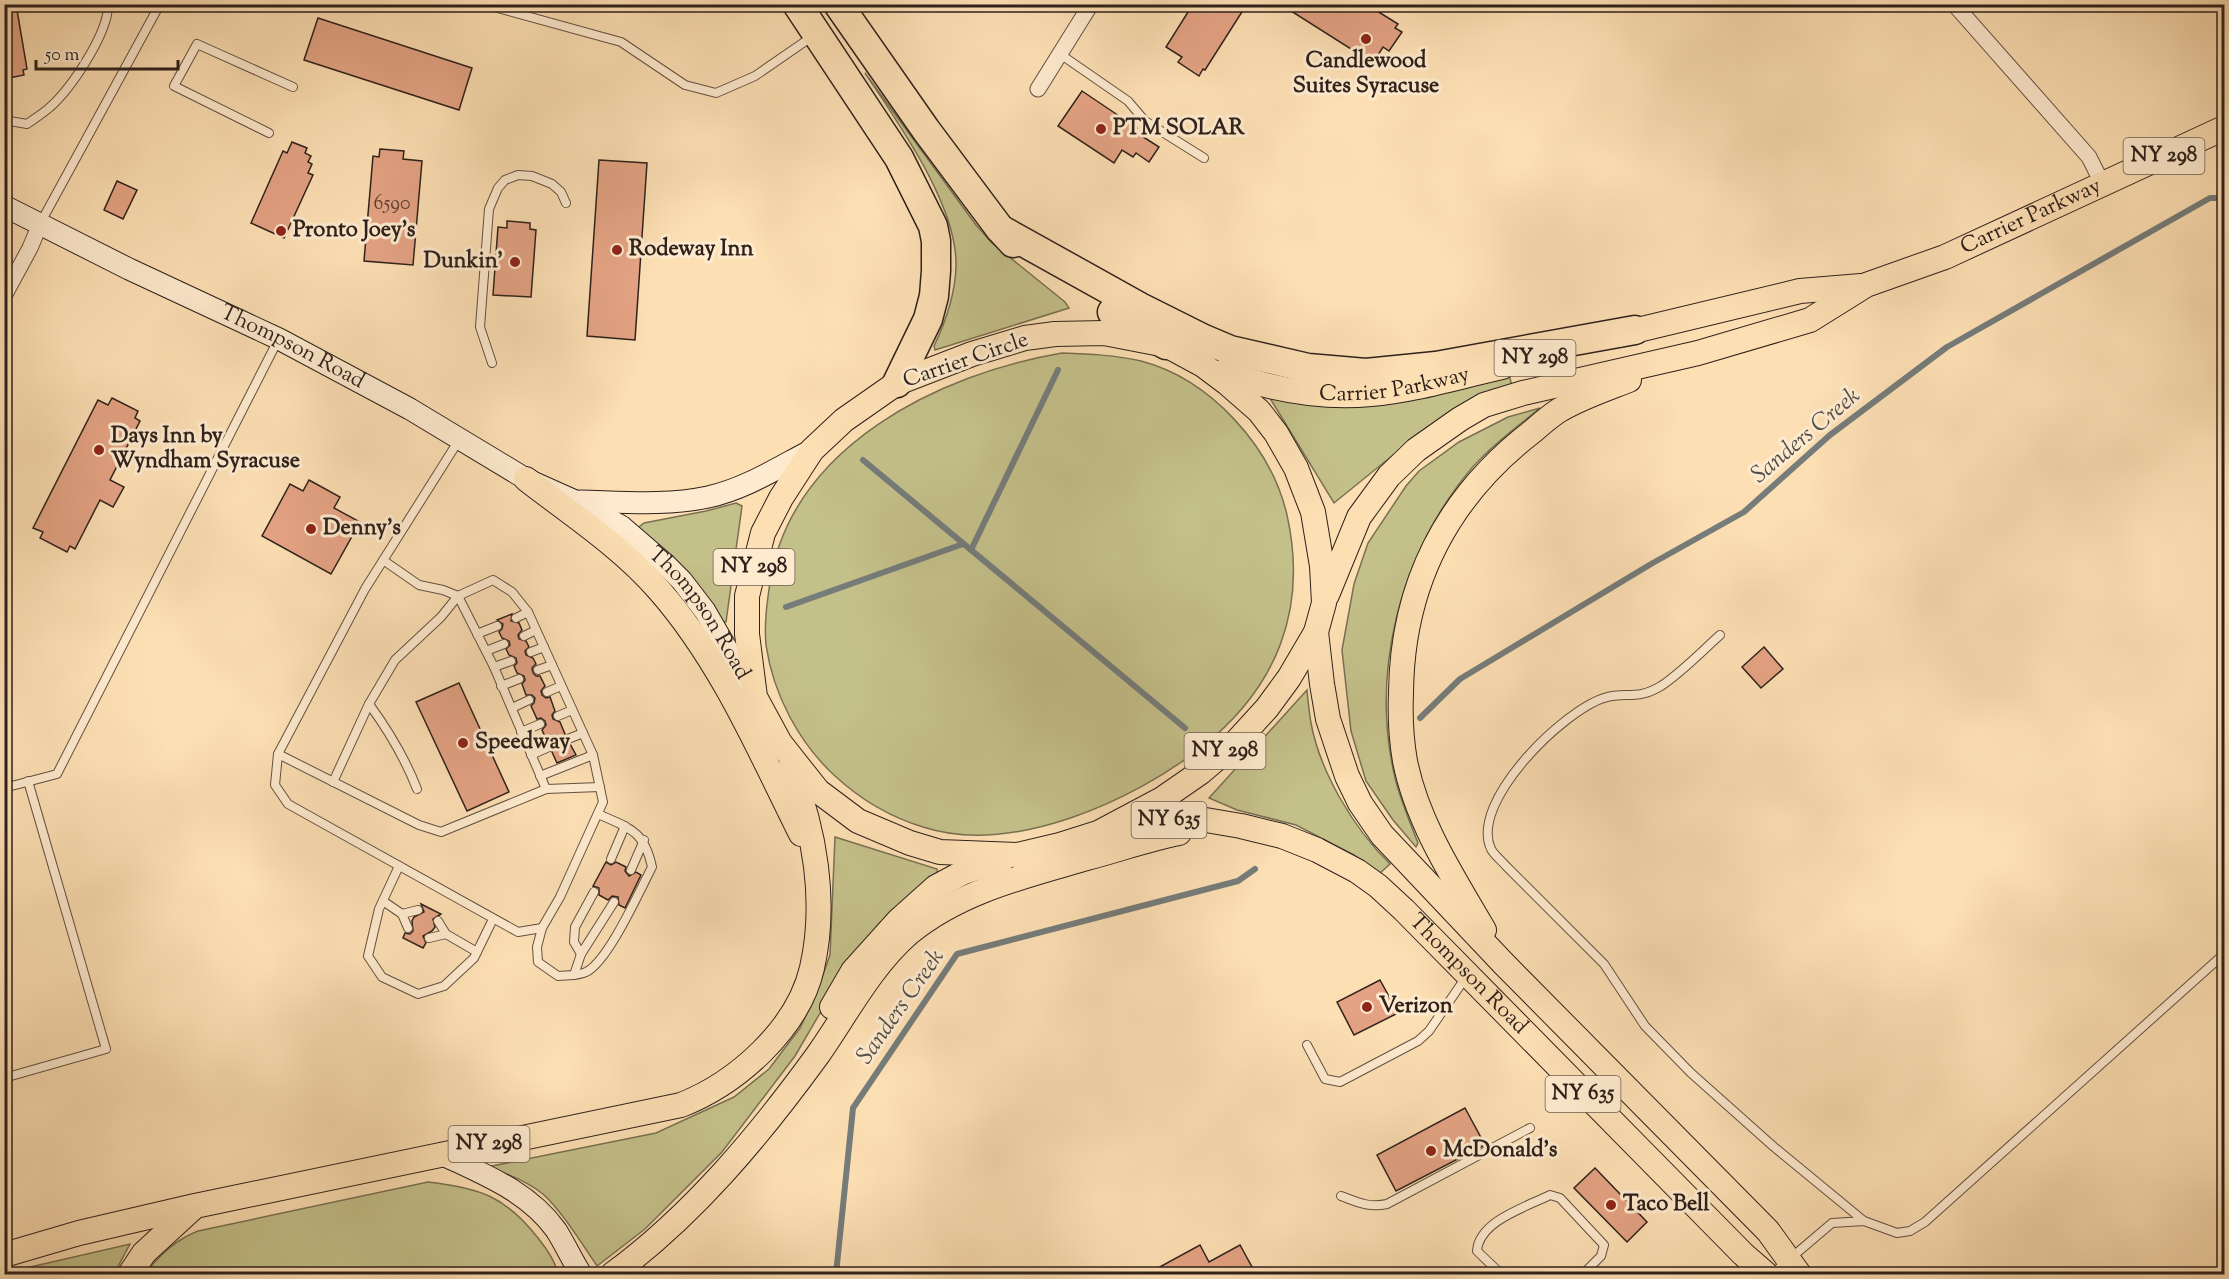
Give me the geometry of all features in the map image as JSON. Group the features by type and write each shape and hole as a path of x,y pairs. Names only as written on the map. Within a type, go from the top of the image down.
{"highway":[{"path":"797,4 899,158 933,226 936,241 934,296 928,319 897,383"},
{"path":"838,4 926,130 1000,229 1035,265 1166,345"},
{"path":"1000,229 1140,307 1204,339 1230,350 1308,368 1366,373 1436,366 1635,330"}],"main road":[{"name":"Carrier Parkway","path":"1324,603 1359,518 1389,476 1416,450 1484,405 1523,393 1698,353 1810,320 1866,285 1945,257 2224,128"},
{"name":"Carrier Parkway","path":"1203,365 1252,382 1309,394 1374,394 1507,366 1635,330 1800,291 1866,285"},
{"name":"Carrier Circle","path":"1104,333 1166,345 1203,365 1259,411 1276,433 1296,468 1313,512 1322,566 1324,603 1316,632 1284,685 1267,708 1236,742 1201,772 1162,799 1098,833 1017,855 940,852 910,843 858,820 818,791 780,743 755,697 747,634 747,596 764,533 781,498 812,450 844,420 897,383 972,354 1025,338 1104,333"},
{"path":"1503,963 1449,871 1419,812 1405,762 1400,726 1401,658 1409,614 1428,560 1447,522 1474,485 1508,450 1558,411 1618,384 1698,353"},
{"path":"526,479 634,564 680,616 707,652 730,691 816,863"},
{"name":"Thompson Road","path":"1316,632 1328,718 1347,776 1360,803 1382,835 1503,963 1768,1231 1794,1266"},
{"name":"NY 298","path":"4,1255 79,1233 195,1206 681,1105 699,1098 728,1081 758,1056 793,1013 812,969 818,896 816,863 803,801 780,743"},
{"name":"Thompson Road","path":"1098,833 1188,817 1282,836 1317,850 1357,871 1378,886 1404,910 1726,1238 1766,1275"},
{"path":"763,1125 817,1056 885,958 909,934 948,907 975,893 1023,876 1167,835 1241,826"},
{"name":"NY 298","path":"613,1275 645,1251 709,1189 763,1125 853,971 898,921 936,887 964,872 1017,855"},
{"path":"130,1275 144,1253 195,1206"},
{"path":"635,1275 645,1251"}],"street":[{"path":"1038,89 1091,4"},
{"path":"1954,4 2089,157 2103,185"},
{"name":"Thompson Road","path":"4,206 279,339 410,409 526,479 573,500 621,526 682,581 705,611 755,697"},
{"path":"4,296 40,224"},
{"name":"Thompson Road","path":"573,500 656,503 709,497 740,486 812,450"},
{"path":"441,1154 507,1185 538,1210 555,1230 581,1275"}],"lane":[{"path":"4,120 27,124 50,107 84,66 103,30 108,4"},
{"path":"40,224 160,4"},
{"path":"483,4 621,42 686,85 716,93 755,76 817,33"},
{"path":"269,133 174,86 197,44 293,87"},
{"path":"1060,54 1128,101 1145,121 1204,158"},
{"path":"492,363 480,327 489,209 498,188 505,180 518,176 532,176 552,184 561,192 566,203"},
{"path":"4,788 57,774 279,339"},
{"path":"460,438 365,589 278,753 275,785 288,804 518,932 542,928"},
{"path":"383,560 419,585 458,596 494,668 546,789"},
{"path":"333,782 369,704 395,660 441,617 458,596 493,580 512,592 528,612 593,755 603,802 560,897 542,928 537,947 538,962 558,976 587,972 601,958 623,923 652,867 644,840 625,826 598,814"},
{"path":"516,618 528,612"},
{"path":"477,634 496,626"},
{"path":"524,636 536,630"},
{"path":"1720,635 1662,685 1643,695 1605,698 1574,713 1539,742 1509,780 1492,813 1488,832 1491,849 1604,964 1645,1026 1691,1073 1774,1147 1864,1221 1897,1233 1910,1231 1926,1222 2224,954"},
{"path":"486,651 504,644"},
{"path":"531,652 544,647"},
{"path":"494,668 511,661"},
{"path":"538,670 552,665"},
{"path":"501,686 519,679"},
{"path":"548,692 561,687"},
{"path":"512,708 529,700"},
{"path":"369,704 387,728 417,789"},
{"path":"558,716 572,710"},
{"path":"521,732 540,724"},
{"path":"568,739 583,733"},
{"path":"531,755 549,747"},
{"path":"278,753 419,825 441,832 546,789 600,787"},
{"path":"540,776 593,755"},
{"path":"4,1078 106,1049 28,782"},
{"path":"611,859 625,826"},
{"path":"631,870 644,840"},
{"path":"399,866 379,909 368,956 382,977 418,994 444,987 474,958 494,919"},
{"path":"581,954 574,942 575,927 594,892"},
{"path":"382,901 402,914 408,928"},
{"path":"574,975 581,954 614,903"},
{"path":"402,914 418,910"},
{"path":"438,921 446,934 477,952"},
{"path":"429,938 446,934"},
{"path":"1307,1045 1325,1079 1340,1082 1418,1041 1430,1031 1467,976"},
{"path":"1341,1196 1375,1207 1387,1204 1530,1128"},
{"path":"1501,1275 1478,1251 1478,1241 1482,1233 1491,1225 1550,1195 1560,1198 1604,1245 1601,1256 1583,1275"},
{"path":"1772,1275 1794,1266 1832,1223 1864,1221"}],"shaded area":[{"path":"865,73 976,225 992,243 1065,302 1069,308 935,350 934,346 946,318 954,288 956,267 954,243 937,192 924,166"},
{"path":"1062,353 1121,357 1166,370 1191,383 1213,399 1252,441 1279,489 1287,515 1292,549 1293,582 1289,614 1281,644 1268,672 1229,723 1203,746 1143,786 1070,818 1033,829 995,834 958,834 923,827 876,806 835,776 799,733 781,699 769,663 765,629 770,582 784,534 808,492 840,455 878,424 921,399 968,379 1015,363"},
{"path":"1508,371 1512,386 1403,447 1334,503 1268,395"},
{"path":"1540,408 1504,437 1471,469 1446,502 1426,538 1409,577 1397,617 1389,657 1386,699 1389,741 1396,782 1418,843 1416,847 1393,820 1366,781 1351,731 1342,650 1354,584 1368,543 1406,486 1419,471 1459,442 1508,417"},
{"path":"736,503 742,506 726,622 718,622 639,527 644,523"},
{"path":"1307,690 1310,719 1330,780 1364,834 1390,864 1379,874 1354,855 1296,825 1237,810 1209,798"},
{"path":"835,837 937,869 938,877 823,1008 795,1056 722,1152 645,1229 597,1266 564,1218 543,1194 516,1178 487,1167 656,1133 734,1097 769,1069 800,1028 816,994 830,955"},
{"path":"428,1182 477,1191 502,1203 526,1224 541,1242 553,1259 558,1274 145,1274 168,1249 198,1231"},
{"path":"130,1244 114,1274 5,1274 13,1271"}],"building":[{"path":"4,4 16,4 27,69 23,70 24,75 4,79"},
{"name":"Candlewood Suites Syracuse","path":"1193,4 1247,4 1199,76 1178,62 1182,57 1166,47"},
{"name":"Candlewood Suites Syracuse","path":"1280,4 1366,4 1398,24 1395,28 1402,32 1389,51 1383,47 1373,63"},
{"path":"318,18 472,68 459,110 304,60"},
{"path":"1082,91 1137,128 1134,131 1159,147 1149,162 1136,153 1133,157 1122,150 1114,163 1058,126"},
{"path":"292,142 307,148 305,153 311,156 308,162 312,164 308,173 313,175 284,238 251,223 283,151 287,153"},
{"path":"380,149 404,151 403,159 422,161 413,265 364,261 373,156 379,157"},
{"name":"Rodeway Inn","path":"599,160 647,163 635,340 587,336"},
{"path":"117,181 137,190 123,219 104,210"},
{"name":"Dunkin'","path":"507,221 530,223 530,229 536,230 531,297 493,295 498,227 507,228"},
{"name":"Days Inn by Wyndham Syracuse","path":"112,398 138,411 135,418 140,421 110,480 124,487 113,507 100,500 75,549 70,546 67,552 40,538 43,532 33,528 98,400 108,405"},
{"name":"Denny's","path":"309,480 340,497 334,508 360,522 331,574 262,536 290,484 303,491"},
{"path":"512,614 511,621 519,623 522,630 518,635 519,639 526,641 529,647 525,651 526,655 533,658 536,664 532,668 533,673 540,676 545,686 541,691 542,695 546,698 550,697 555,711 552,715 553,719 560,722 565,734 562,738 563,742 570,744 576,755 557,763 552,752 555,745 547,741 542,730 546,725 545,721 541,718 537,719 531,706 535,698 532,695 526,695 522,684 525,680 524,676 517,673 514,666 517,663 516,658 509,655 506,649 510,645 509,641 502,638 499,632 503,624 497,620"},
{"path":"1764,647 1783,669 1761,688 1742,667"},
{"path":"459,683 509,792 467,811 416,702"},
{"path":"606,862 611,865 616,862 626,867 625,871 629,876 636,872 641,875 625,908 619,905 618,897 612,896 608,900 599,895 599,888 593,886"},
{"path":"421,904 441,914 433,919 435,927 432,931 423,936 426,943 423,948 403,938 405,933 410,934 413,931 414,917 424,912"},
{"name":"Verizon","path":"1380,980 1398,1013 1354,1035 1337,1002"},
{"name":"McDonald's","path":"1465,1108 1485,1145 1396,1191 1377,1155"},
{"name":"Taco Bell","path":"1595,1168 1647,1222 1627,1242 1574,1188"},
{"path":"1200,1245 1209,1262 1240,1245 1252,1267 1237,1275 1145,1275"}],"waterway":[{"name":"Sanders Creek","path":"1420,718 1460,679 1651,564 1744,512 1830,435 1947,347 2210,198 2224,198"},
{"path":"971,550 1058,370"},
{"path":"863,460 1185,728"},
{"path":"786,607 963,544"},
{"name":"Sanders Creek","path":"836,1274 853,1108 957,954 1238,881 1255,869"}],"place":[{"name":"Candlewood Suites Syracuse","path":"1366,39"},
{"name":"PTM SOLAR","path":"1101,129"},
{"name":"Pronto Joey's","path":"281,231"},
{"name":"Rodeway Inn","path":"617,250"},
{"name":"Dunkin'","path":"515,262"},
{"name":"Days Inn by Wyndham Syracuse","path":"99,450"},
{"name":"Denny's","path":"311,529"},
{"name":"Speedway","path":"463,743"},
{"name":"Verizon","path":"1367,1007"},
{"name":"McDonald's","path":"1431,1151"},
{"name":"Taco Bell","path":"1611,1205"}]}
